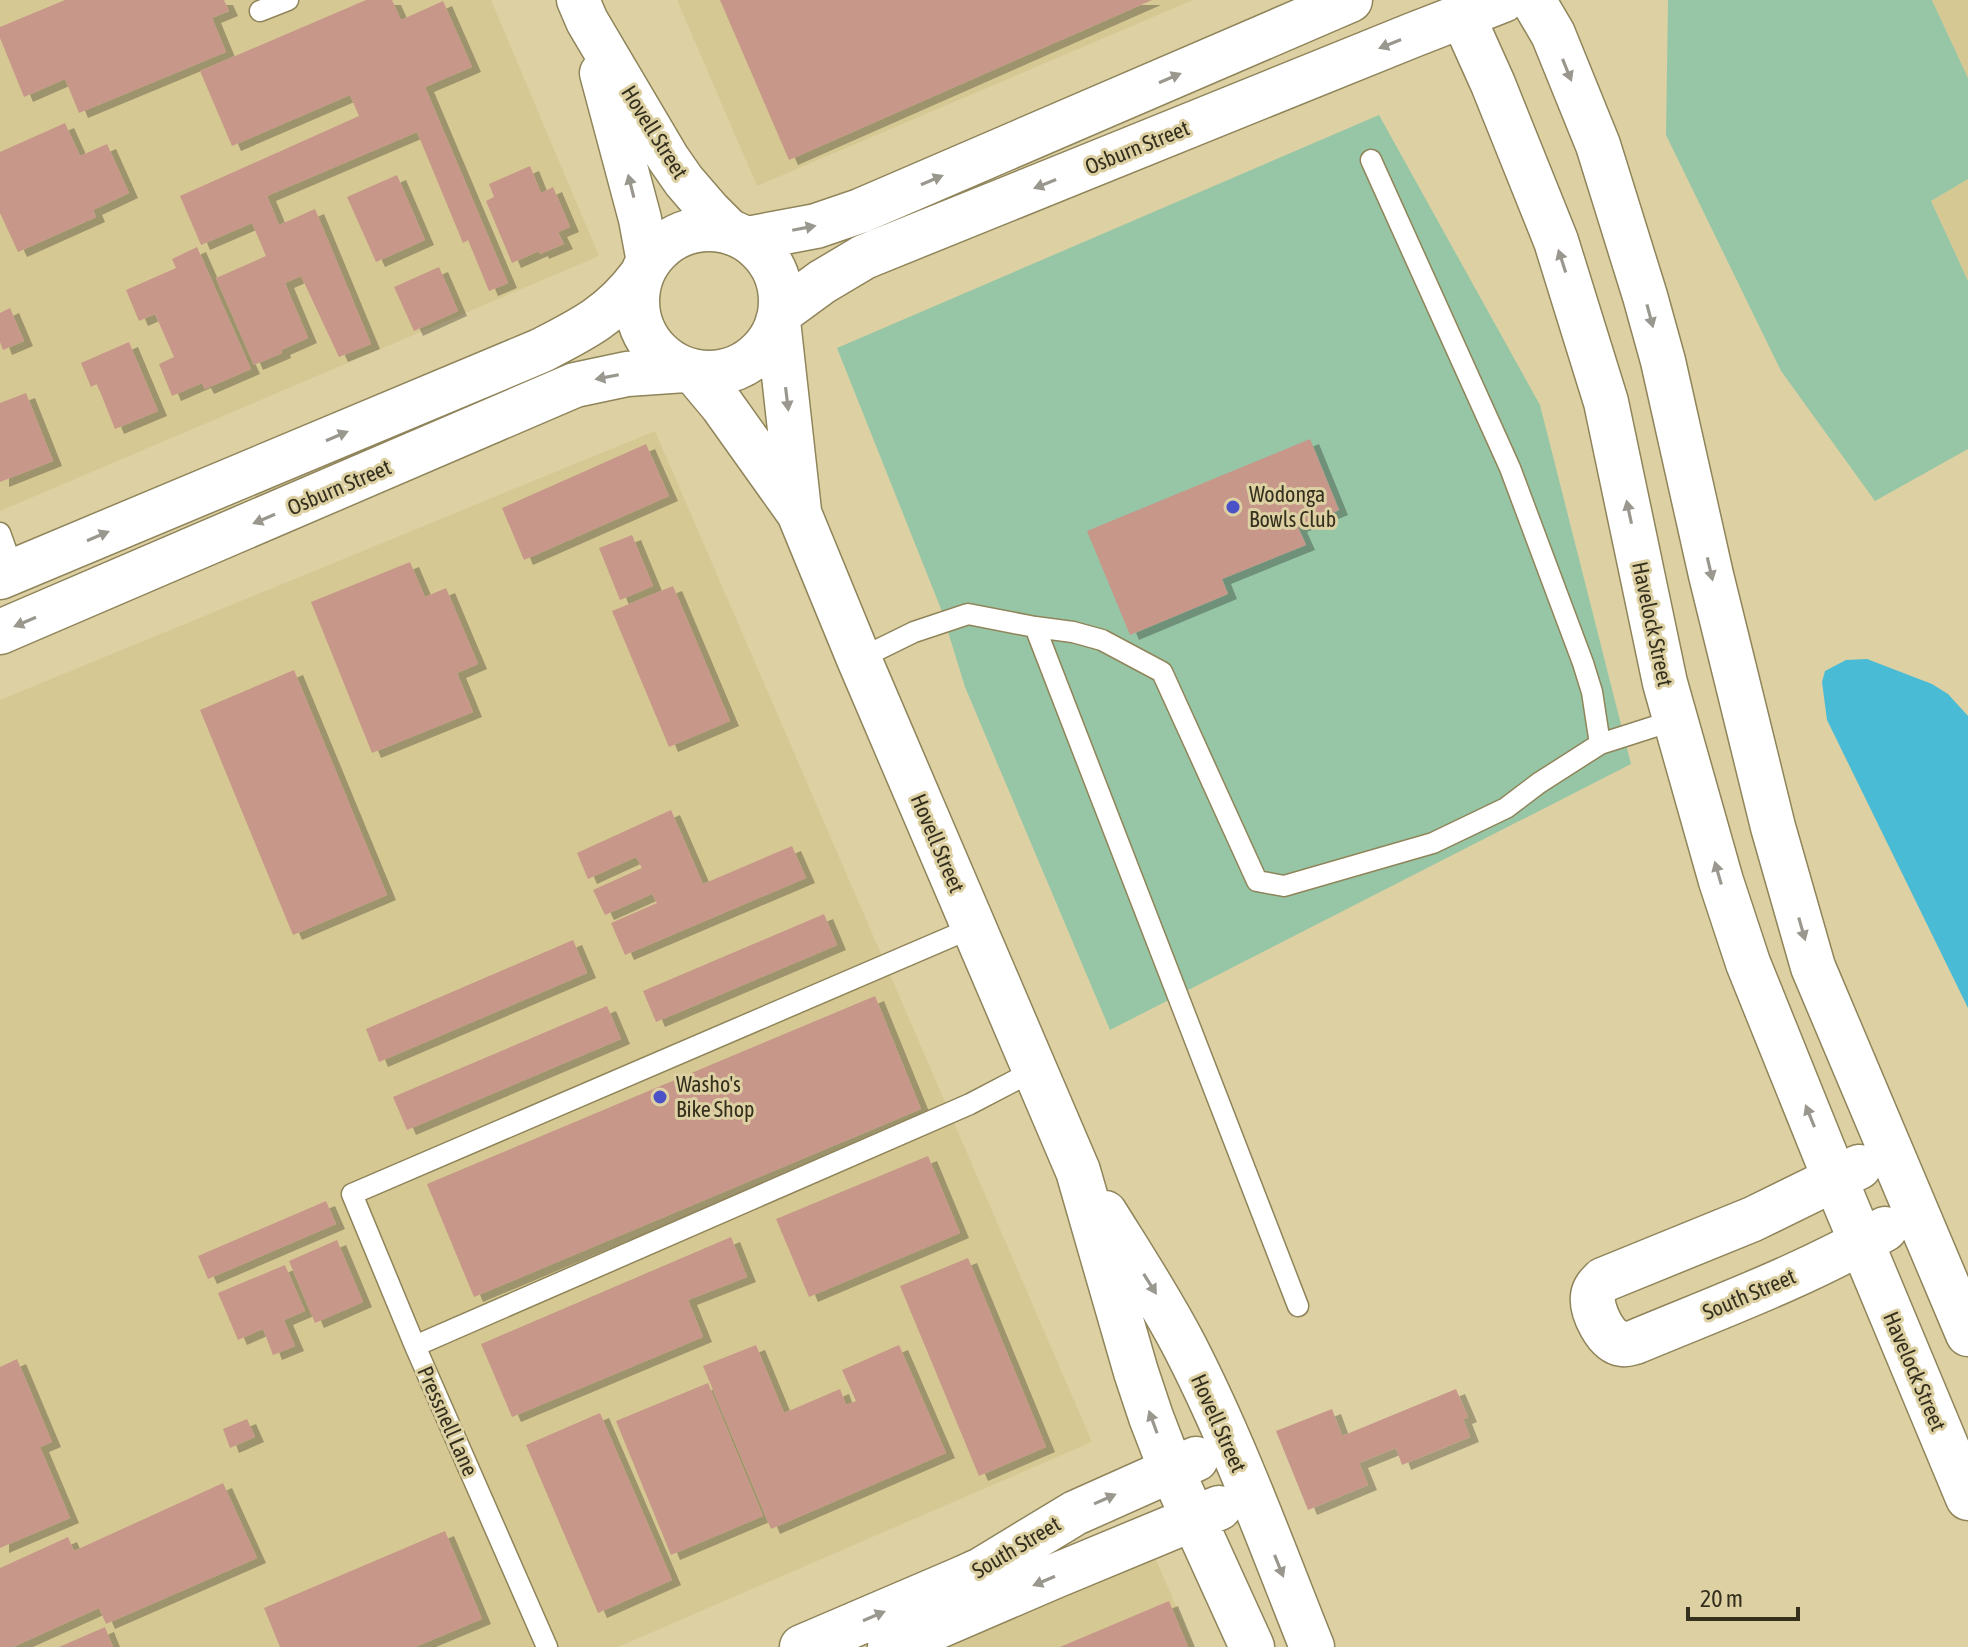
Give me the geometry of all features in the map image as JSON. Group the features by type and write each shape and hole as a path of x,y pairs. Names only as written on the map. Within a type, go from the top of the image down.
{"street":[{"path":"740,236 816,226 860,211 1350,0"},
{"name":"Osburn Street","path":"779,317 822,282 864,257 1463,8 1503,0"},
{"path":"1533,0 1553,34 1618,204 1663,361 1766,798 1813,967 1968,1334"},
{"name":"Havelock Street","path":"1463,8 1556,241 1606,402 1665,683 1721,881 1748,963 1968,1498"},
{"name":"Hovell Street","path":"583,11 684,181 709,210 740,236"},
{"name":"Hovell Street","path":"583,11 630,180 644,270"},
{"path":"5,561 540,351 605,314 624,297 644,270 659,250 693,230 714,228 740,236 773,264 781,285 779,317 764,345 739,366 722,372 690,372 663,355 644,330 637,297 644,270"},
{"name":"Hovell Street","path":"779,317 799,513"},
{"name":"Hovell Street","path":"690,372 722,405 799,513 1078,1171 1136,1372 1171,1469 1252,1647"},
{"name":"Osburn Street","path":"0,632 575,385 627,374 690,372"},
{"path":"1835,1179 1890,1152"},
{"name":"Hovell Street","path":"1078,1171 1155,1291 1188,1352 1230,1445 1312,1647"},
{"name":"South Street","path":"1835,1179 1753,1219 1610,1277 1598,1285 1593,1297 1600,1323 1615,1342 1635,1342 1862,1243"},
{"path":"1862,1243 1915,1212"},
{"name":"South Street","path":"802,1647 981,1570 1075,1513 1230,1445"},
{"name":"South Street","path":"890,1647 1250,1494"}],"lane":[{"path":"260,11 288,0"},
{"path":"1371,160 1510,468 1583,663 1592,692 1600,744"},
{"path":"859,659 914,632 968,614 1102,640 1162,672 1257,881 1284,886 1433,843 1506,808 1600,744 1675,720"},
{"path":"1035,627 1298,1306"},
{"name":"Pressnell Lane","path":"547,1647 352,1194 974,927"},
{"path":"415,1346 970,1104 1035,1070"}],"shaded area":[{"path":"0,0 491,0 599,256 0,511"},
{"path":"677,0 1193,0 757,186"},
{"path":"1932,0 1968,0 1968,78"},
{"path":"1968,179 1968,281 1931,201"},
{"path":"655,431 1092,1442 618,1647 0,1647 0,700"},
{"path":"1154,1555 1194,1647 945,1647"}],"green space":[{"path":"1668,0 1932,0 1968,78 1968,179 1931,201 1968,281 1968,449 1875,501 1781,371 1666,135"},
{"name":"Wodonga Bowls Club","path":"1379,115 1540,405 1631,764 1110,1030 965,687 941,609 837,348"}],"water":[{"path":"1867,659 1932,684 1948,694 1968,716 1968,1008 1827,720 1822,682 1825,671 1846,660"}],"building":[{"path":"65,0 224,0 229,11 212,18 226,52 79,113 65,79 24,97 0,38 0,27"},
{"path":"366,0 392,0 401,20 443,1 472,67 425,87 508,283 489,291 468,240 463,243 417,132 267,196 279,225 315,209 371,344 339,357 301,276 285,283 308,338 254,365 216,278 266,256 252,223 201,245 180,196 359,116 350,95 232,146 200,71"},
{"path":"720,0 1152,0 789,160"},
{"path":"65,123 80,156 107,144 129,193 93,210 96,217 18,252 0,213 0,152"},
{"path":"530,166 541,193 553,187 570,227 558,232 564,244 512,263 486,201 494,197 489,184"},
{"path":"397,175 425,240 376,262 347,197"},
{"path":"197,247 251,369 205,389 202,383 172,396 159,364 174,357 155,314 139,321 126,290 176,268 172,259"},
{"path":"439,267 458,311 414,331 394,287"},
{"path":"10,308 24,341 3,350 0,313"},
{"path":"129,342 158,411 115,429 97,384 91,387 81,363"},
{"path":"26,393 53,461 0,482 0,403"},
{"path":"1310,439 1339,510 1298,527 1306,545 1222,579 1228,594 1130,635 1087,531"},
{"path":"646,444 669,496 524,560 502,508"},
{"path":"632,535 653,586 620,600 599,548"},
{"path":"410,562 425,597 446,588 478,664 457,673 473,712 372,753 311,602"},
{"path":"673,586 730,721 669,747 612,611"},
{"path":"294,670 387,895 293,935 200,710"},
{"path":"671,810 703,884 792,846 806,878 625,955 611,923 657,903 652,894 605,915 593,890 642,868 636,857 588,879 577,853"},
{"path":"824,914 837,945 656,1022 643,991"},
{"path":"573,940 587,973 379,1062 366,1029"},
{"path":"875,996 921,1109 474,1297 427,1184"},
{"path":"607,1006 621,1039 407,1130 393,1097"},
{"path":"928,1156 960,1233 809,1297 776,1219"},
{"path":"326,1201 336,1224 208,1279 198,1256"},
{"path":"731,1237 747,1277 688,1300 703,1337 512,1417 481,1344"},
{"path":"337,1240 363,1302 315,1323 289,1261"},
{"path":"968,1258 1046,1447 979,1476 900,1286"},
{"path":"285,1265 305,1311 284,1320 295,1346 273,1355 263,1329 238,1340 218,1293"},
{"path":"756,1345 784,1413 840,1389 846,1405 856,1401 842,1370 899,1345 946,1453 771,1529 703,1366"},
{"path":"17,1359 52,1442 40,1447 70,1518 0,1548 0,1367"},
{"path":"708,1383 763,1516 671,1555 616,1421"},
{"path":"1456,1389 1468,1417 1463,1419 1470,1437 1402,1465 1396,1448 1359,1463 1368,1485 1308,1510 1276,1431 1332,1409 1342,1436"},
{"path":"600,1413 672,1580 598,1613 526,1445"},
{"path":"247,1419 255,1437 230,1448 223,1429"},
{"path":"223,1483 257,1558 106,1624 99,1608 13,1647 0,1647 0,1568 68,1537 74,1551"},
{"path":"445,1531 482,1619 415,1647 280,1647 264,1608"},
{"path":"1169,1601 1188,1647 1060,1647"},
{"path":"105,1627 113,1647 59,1647"}],"place":[{"name":"Wodonga Bowls Club","path":"1233,507"},
{"name":"Washo's Bike Shop","path":"660,1097"}]}
